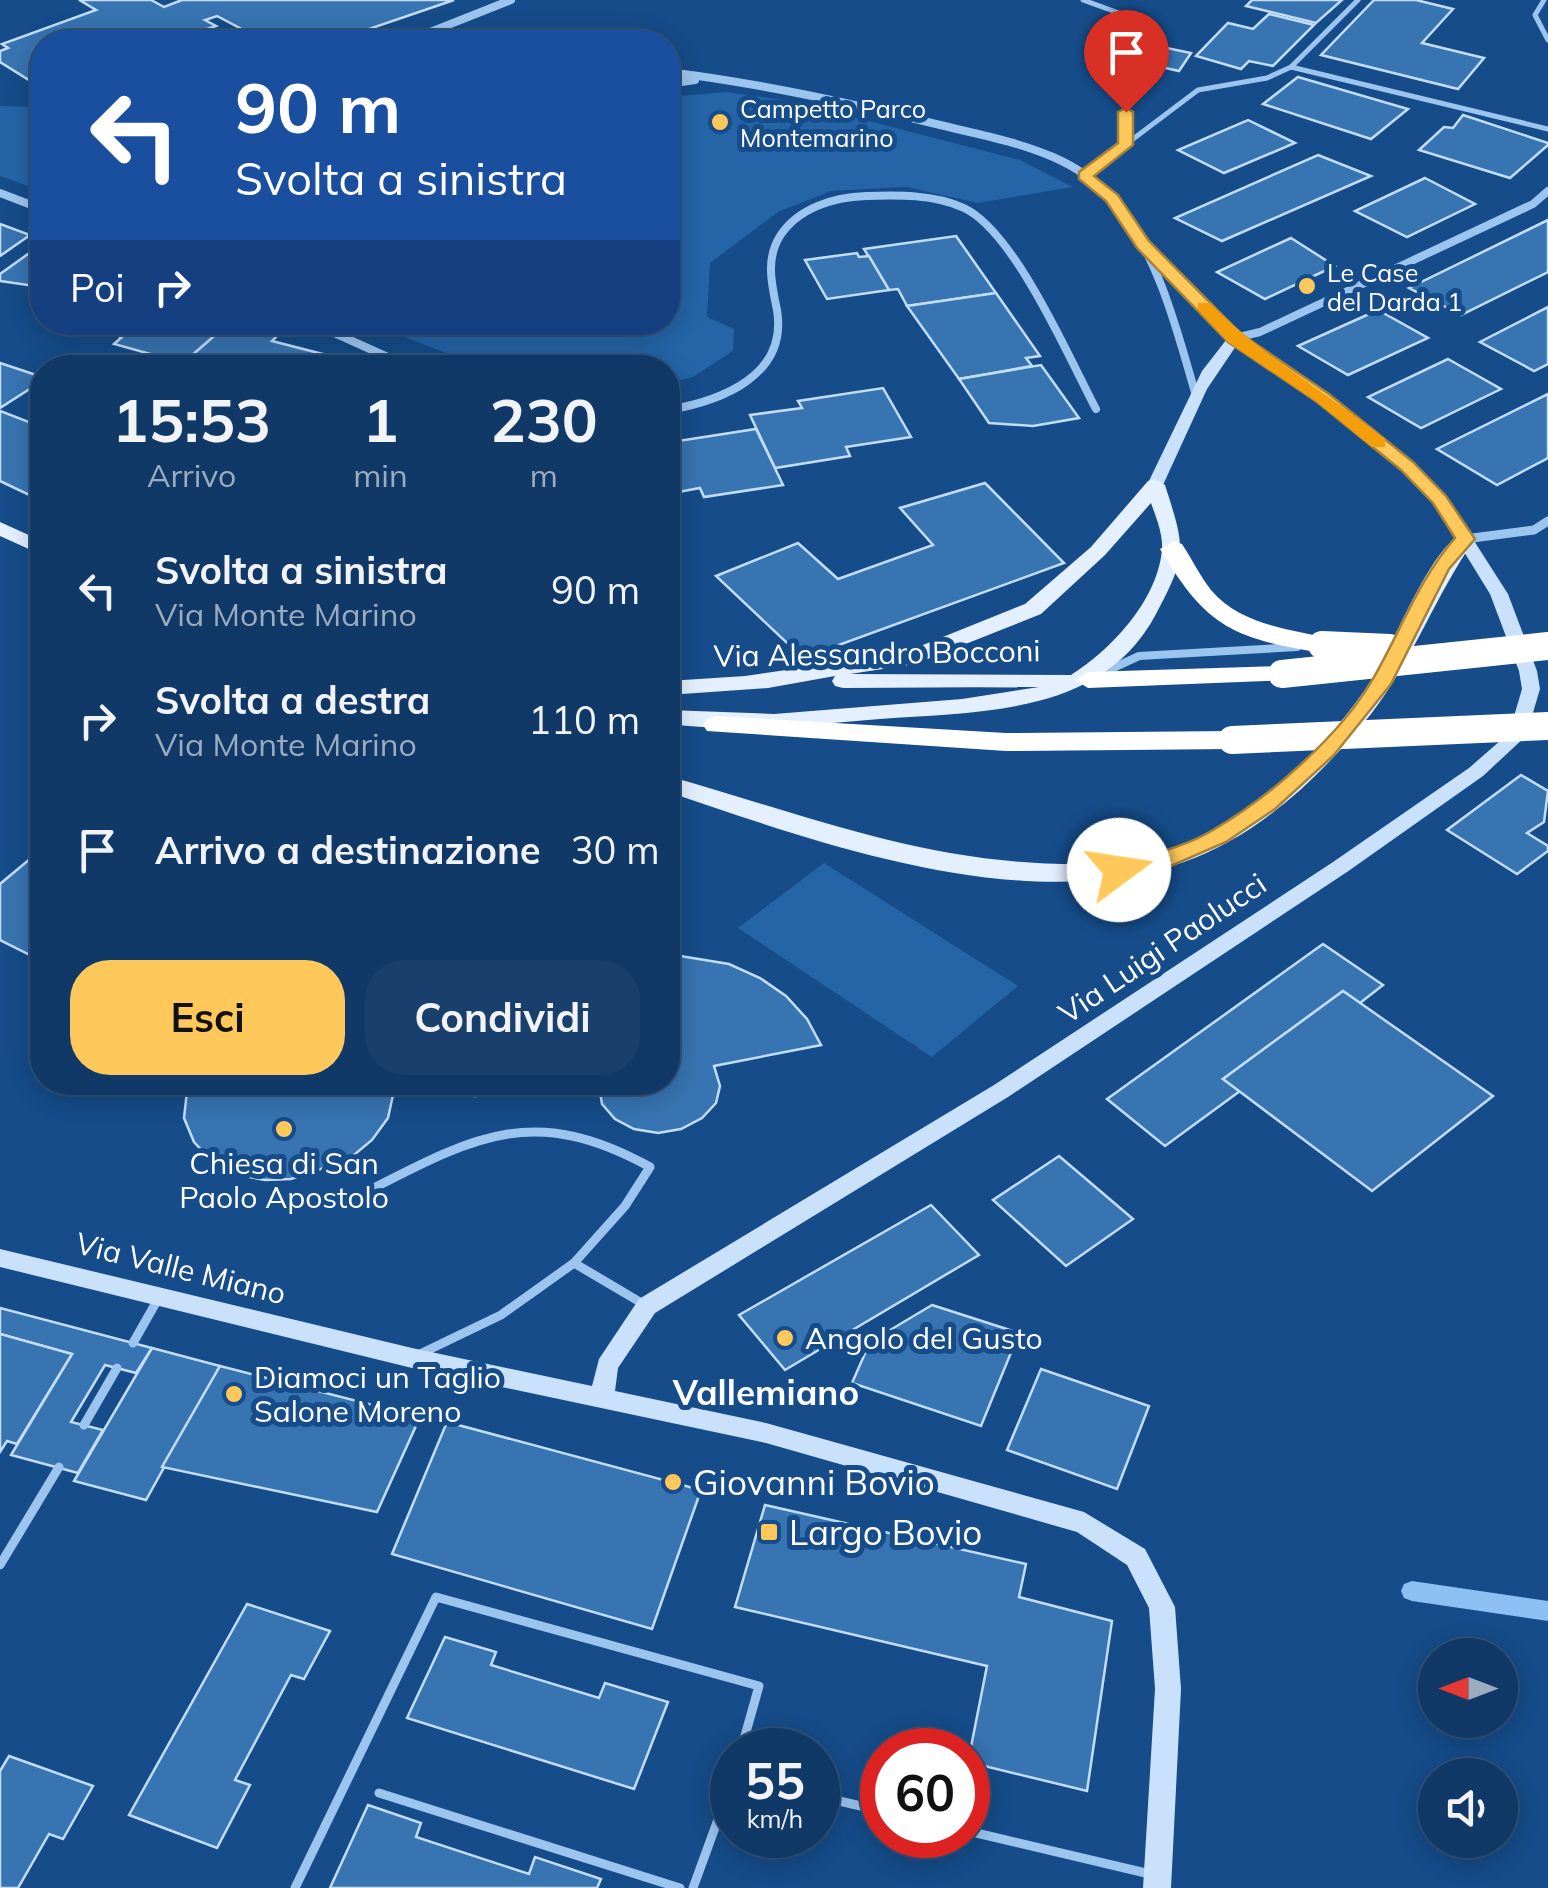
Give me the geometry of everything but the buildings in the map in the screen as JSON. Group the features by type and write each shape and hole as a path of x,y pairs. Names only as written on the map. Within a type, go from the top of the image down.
{"highway":[{"path":"1173,549 1202,596 1222,615 1274,637 1322,646 1518,652"},
{"path":"1088,680 1282,674 1548,646"},
{"path":"718,725 1006,742 1232,740 1548,726"}],"main road":[{"path":"680,719 718,725 1031,699 1088,680 1127,644 1149,612 1173,549 1155,484"},
{"path":"751,681 906,659 1033,609 1098,552 1155,484"},
{"path":"0,528 30,543"},
{"path":"680,788 813,832 974,865 1119,870 1165,859 1219,837 1267,804 1327,750 1381,684 1440,567 1465,539"},
{"name":"Via Alessandro Bocconi","path":"680,687 751,681 1088,680"}],"street":[{"path":"435,30 511,0"},
{"path":"680,74 809,91 1034,148 1084,176 1112,198 1142,244 1174,319 1196,396"},
{"path":"680,82 710,78"},
{"path":"1155,484 1173,455 1212,360 1234,338 1260,332 1401,268 1533,204 1548,191"},
{"path":"0,192 30,204"},
{"path":"680,407 725,395 749,381 771,358 779,332 770,272 776,242 789,222 814,206 853,196 894,196 943,202 975,213 1006,252 1047,316 1096,408"},
{"path":"1142,244 1234,338"},
{"path":"339,335 383,355"},
{"name":"Via Luigi Paolucci","path":"647,1306 1001,1091 1340,867 1476,772 1517,736 1531,688 1528,671 1499,594 1440,500 1407,466 1323,398 1234,338"},
{"path":"1465,539 1534,530 1548,521"},
{"name":"Via Valle Miano","path":"0,1258 412,1358 766,1433 1084,1524 1136,1557 1162,1606 1168,1689 1158,1882"},
{"path":"602,1397 607,1366 647,1306"}],"lane":[{"path":"1083,0 1127,16 1125,145"},
{"path":"1084,176 1198,90 1267,78 1291,67 1358,0"},
{"path":"1544,0 1534,15 1548,40"},
{"path":"1291,67 1548,129"},
{"path":"1088,680 1139,656 1322,646"},
{"path":"366,1192 450,1149 503,1131 568,1132 626,1151 650,1166 625,1206 538,1296 480,1328 412,1358"},
{"path":"574,1263 647,1306"},
{"path":"133,1343 160,1296"},
{"path":"84,1426 117,1368"},
{"path":"0,1565 59,1468"},
{"path":"295,1888 436,1597 759,1686 747,1728"},
{"path":"380,1793 680,1888"},
{"path":"990,1837 1158,1882"},
{"path":"693,1888 710,1841"}],"shaded area":[{"path":"727,92 791,101 1020,160 1073,187 978,203 906,187 831,191 778,212 710,263 707,317 734,329 733,351 693,377 680,380 680,355 451,355 399,335 680,335 680,96"},
{"path":"0,106 30,107 30,187 0,176"},
{"path":"824,863 1018,986 932,1057 738,928"}],"waterway":[{"path":"1412,1591 1548,1611"}],"slow traffic":[{"path":"1204,307 1234,338 1323,398 1379,443"}],"place":[{"name":"Campetto Parco Montemarino","path":"720,122"},
{"name":"Le Case del Darda 1","path":"1307,286"},
{"name":"Chiesa di San Paolo Apostolo","path":"284,1129"},
{"name":"Angolo del Gusto","path":"785,1338"},
{"name":"Diamoci un Taglio Salone Moreno","path":"234,1394"},
{"name":"Giovanni Bovio","path":"673,1482"},
{"name":"Largo Bovio","path":"769,1532"}],"district":[{"name":"Vallemiano","path":"766,1392"}],"route":[{"path":"1119,870 1165,859 1219,837 1267,804 1327,750 1381,684 1440,567 1465,539 1440,500 1407,466 1323,398 1234,338 1142,244 1112,198 1084,176 1125,145 1126,112"}]}
